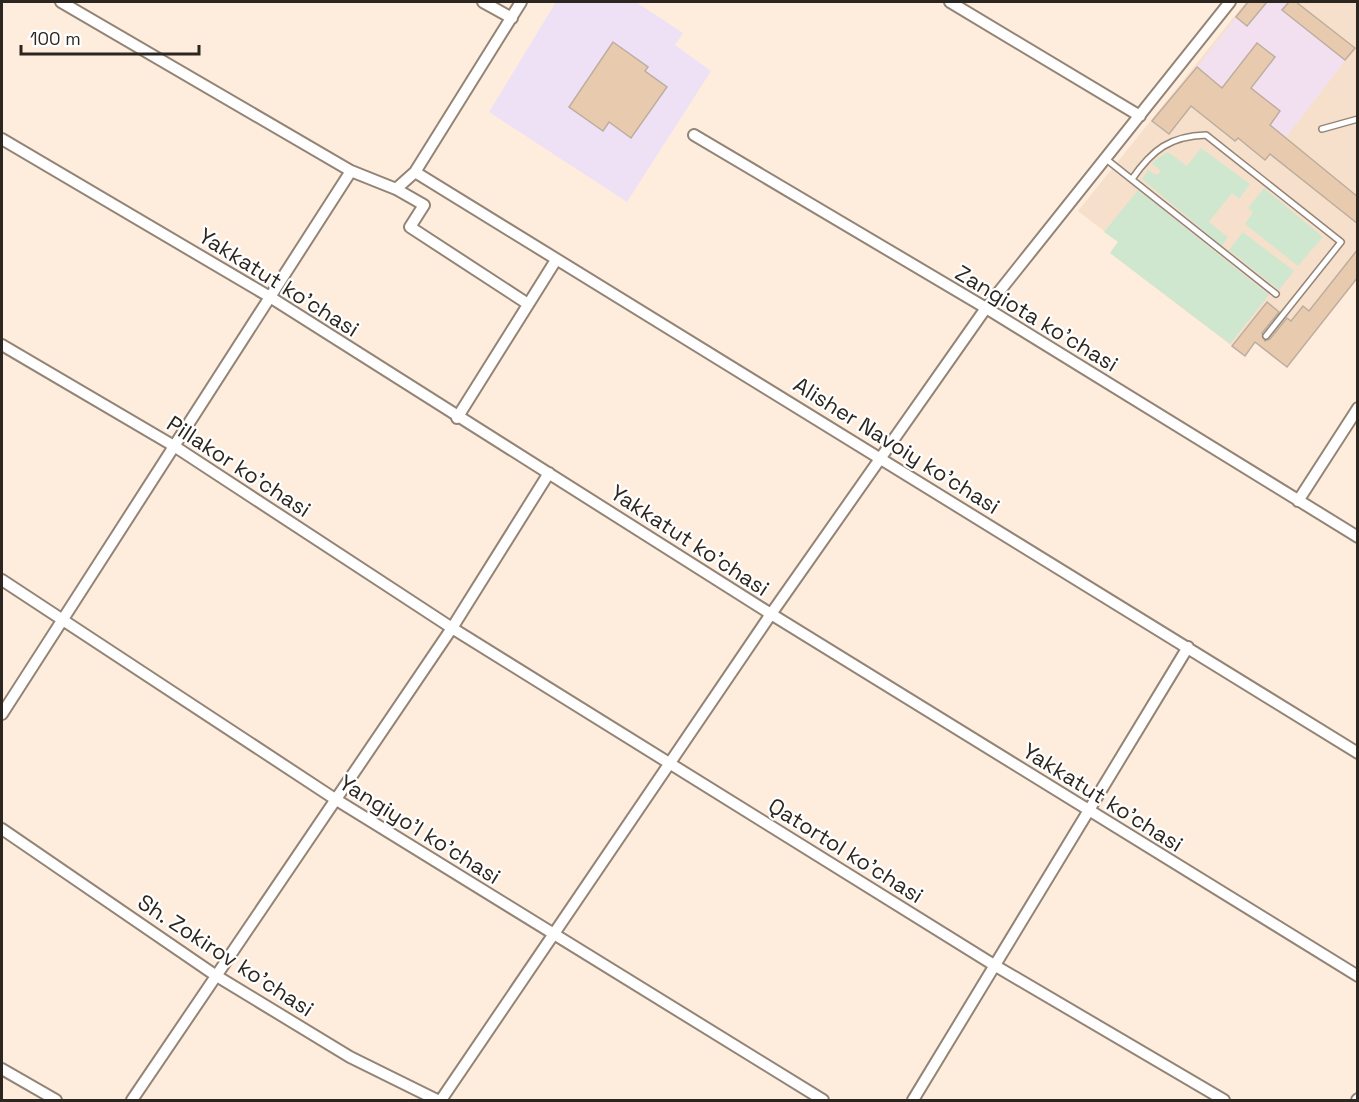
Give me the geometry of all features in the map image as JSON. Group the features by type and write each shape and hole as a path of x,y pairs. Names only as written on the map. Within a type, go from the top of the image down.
{"street":[{"path":"61,2 351,171 396,189 424,205 410,227 528,304"},
{"path":"483,2 512,18"},
{"path":"396,189 415,172 521,2"},
{"path":"950,2 1140,116"},
{"path":"439,1101 771,614 986,308 1230,2"},
{"name":"Zangiota ko'chasi","path":"694,135 986,308 1358,537"},
{"name":"Yakkatut ko'chasi","path":"2,139 270,297 771,614 1358,976"},
{"path":"2,714 351,171"},
{"name":"Alisher Navoiy ko'chasi","path":"415,172 1358,753"},
{"path":"457,417 556,260"},
{"name":"Pillakor ko'chasi","path":"2,345 174,446 452,628"},
{"path":"1298,501 1358,408"},
{"path":"132,1101 215,975 452,628 549,473"},
{"name":"Yangiyo'l ko'chasi","path":"2,580 62,622 335,799 823,1101"},
{"name":"Qatortol ko'chasi","path":"452,628 994,965 1224,1101"},
{"path":"913,1101 1188,647"},
{"name":"Sh. Zokirov ko'chasi","path":"2,830 215,975 350,1058 439,1101"},
{"path":"2,1069 56,1101"}],"lane":[{"path":"1322,129 1358,119"},
{"path":"1132,179 1146,159 1162,146 1185,135 1206,135 1341,242 1266,336"},
{"path":"1106,159 1276,294"}],"shaded area":[{"path":"556,2 636,2 683,33 675,45 711,71 627,202 489,112"},
{"path":"1246,2 1357,2 1357,277 1287,367 1255,343 1245,356 1110,253 1118,242 1078,211"},
{"path":"1248,2 1296,2 1355,48 1286,137 1197,67"}],"green space":[{"path":"1201,148 1250,184 1239,199 1232,193 1209,222 1228,237 1222,246 1142,179 1148,170 1157,175 1161,171 1151,163 1168,152 1187,166"},
{"path":"1264,188 1323,237 1298,266 1245,224 1253,212 1248,208"},
{"path":"1138,190 1269,295 1230,344 1110,253 1118,242 1104,232"},
{"path":"1243,232 1294,271 1279,290 1229,250"}],"building":[{"path":"1248,2 1267,2 1247,26 1236,17"},
{"path":"1289,2 1296,2 1355,48 1345,60 1282,10"},
{"path":"613,42 648,67 645,71 667,87 631,138 609,122 603,131 569,107"},
{"path":"1257,43 1275,57 1251,88 1280,111 1270,125 1358,197 1358,224 1270,154 1265,160 1238,138 1235,141 1191,106 1169,134 1152,121 1197,67 1222,88"},
{"path":"1358,249 1358,277 1287,367 1255,342 1245,356 1232,346 1267,302 1279,312 1262,333 1265,341 1270,339 1287,318 1291,321 1303,306 1309,311"}]}
